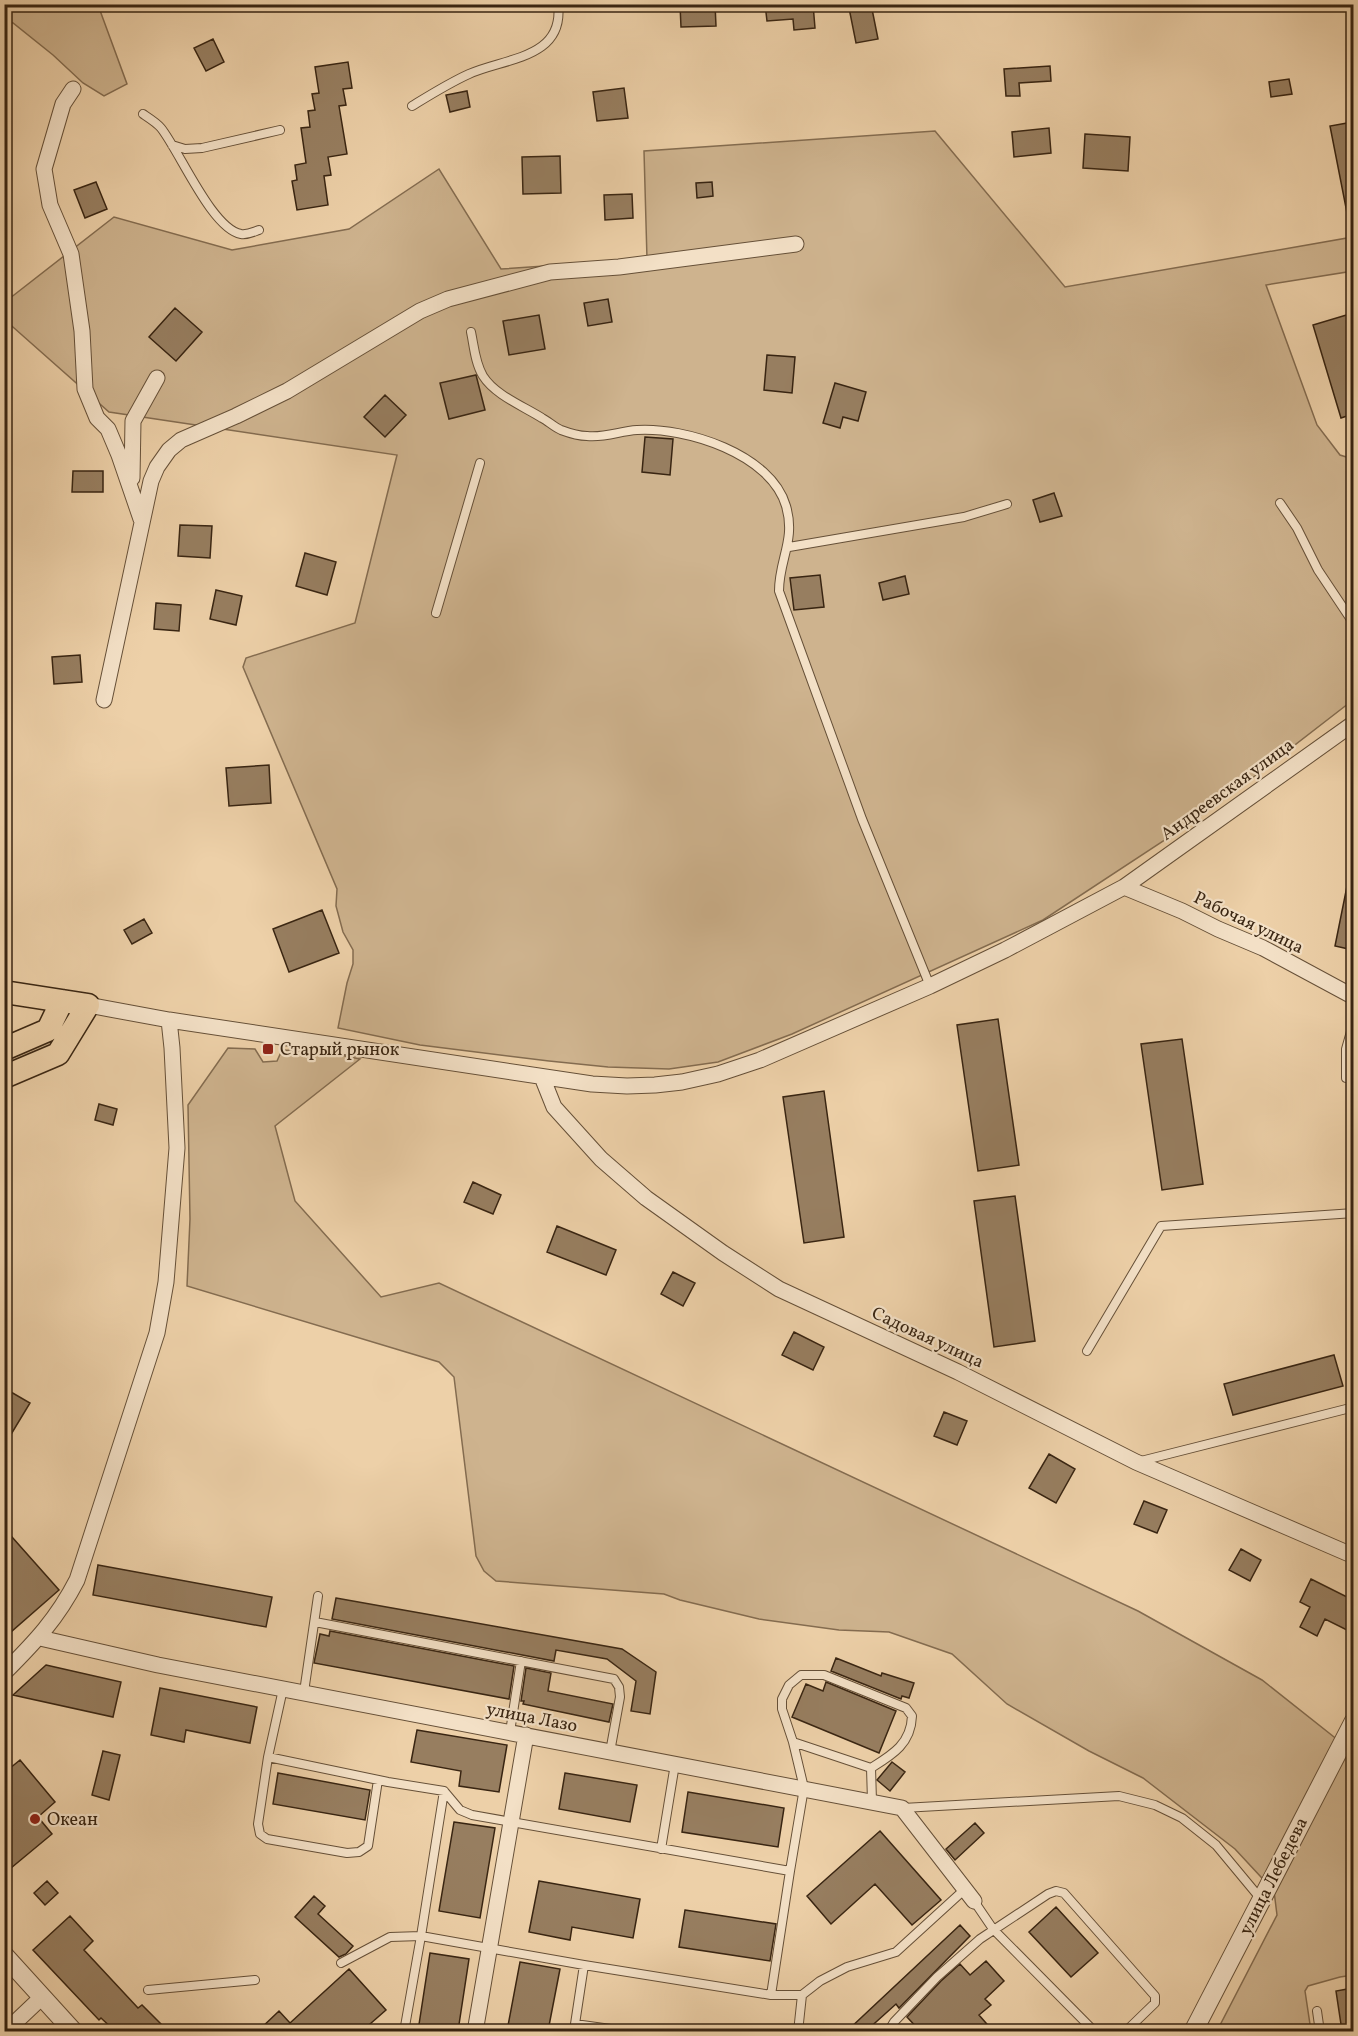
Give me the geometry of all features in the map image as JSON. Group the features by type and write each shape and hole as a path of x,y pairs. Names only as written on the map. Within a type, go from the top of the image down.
{"main road":[{"path":"4,992 88,1005 58,1054 4,1077"},
{"path":"4,1049 48,1030 62,1001"}],"street":[{"path":"73,89 63,104 44,169 50,205 71,254 82,331 85,389 97,418 108,429 142,522"},
{"path":"104,700 151,481 157,467 181,440 286,392 420,311 448,299 550,272 619,267 796,243"},
{"path":"131,487 133,421 157,378"},
{"name":"Андреевская улица","path":"88,1005 169,1020 592,1084 627,1086 682,1082 718,1074 759,1060 930,986 1005,950 1124,887 1353,723"},
{"name":"Рабочая улица","path":"1124,887 1263,948 1353,997"},
{"path":"4,1673 40,1638 64,1605 77,1580 156,1334 166,1282 177,1148 169,1020"},
{"name":"Садовая улица","path":"542,1077 554,1107 601,1160 646,1198 723,1253 779,1289 957,1371 1136,1462 1353,1556"},
{"name":"улица Лазо","path":"40,1638 158,1665 902,1808"},
{"name":"улица Лебедева","path":"1193,2031 1353,1721"},
{"path":"475,2031 526,1735"},
{"path":"902,1808 969,1896"},
{"path":"4,1955 74,2031"},
{"path":"5,2031 42,1997"}],"lane":[{"path":"412,106 470,73 534,52 549,41 556,30 558,4"},
{"path":"143,114 160,127 208,204 223,223 239,234 248,235 259,230"},
{"path":"172,145 185,149 202,148 280,130"},
{"path":"471,332 477,362 483,376 494,388 560,429 576,435 596,437 636,430 660,430 685,434 720,445 746,459 768,474 779,489 786,505 790,527 788,546 779,576 779,591 862,819 930,986"},
{"path":"436,613 480,463"},
{"path":"1280,503 1297,528 1318,570 1353,624"},
{"path":"789,547 964,517 1007,504"},
{"path":"1353,1020 1346,1049 1346,1078 1353,1080"},
{"path":"1087,1351 1161,1226 1353,1213"},
{"path":"1136,1462 1353,1407"},
{"path":"304,1692 318,1596"},
{"path":"315,1622 614,1679 619,1687 620,1697 610,1752"},
{"path":"510,1732 521,1661"},
{"path":"771,1995 804,1788 794,1743 782,1709 782,1699 789,1685 801,1675 824,1675 906,1708 912,1716 912,1727 905,1742 895,1754 871,1768 794,1743"},
{"path":"283,1688 268,1757 258,1824 260,1834 267,1839 347,1853 359,1852 368,1846 378,1780"},
{"path":"268,1757 444,1791 460,1810 472,1815 790,1870"},
{"path":"662,1849 675,1764"},
{"path":"871,1768 872,1802"},
{"path":"404,2031 444,1791"},
{"path":"902,1808 1119,1796 1155,1804 1182,1818 1216,1845 1261,1899"},
{"path":"888,2031 937,1977 993,1929 1056,1891 1064,1893 1155,1996 1155,2003 1125,2031"},
{"path":"341,1964 390,1937 421,1936 771,1995 802,1995 820,1981 847,1967 896,1952 969,1896 993,1929 1095,2031"},
{"path":"584,1965 574,2028 632,2031"},
{"path":"148,1990 255,1980"},
{"path":"798,2031 802,1995"},
{"path":"1317,2012 1320,2031"}],"shaded area":[{"path":"4,5 98,5 127,84 104,96 83,83 53,55 13,23 5,20"},
{"path":"935,131 1065,287 1353,237 1353,271 1266,285 1317,425 1340,455 1353,459 1353,700 1238,789 1043,920 792,1034 718,1062 669,1069 608,1067 420,1045 338,1028 353,964 353,950 343,932 336,906 337,889 243,667 246,658 355,623 397,455 109,412 5,320 5,302 114,217 232,250 349,229 439,169 501,269 647,259 644,151"},
{"path":"50,1040 52,1045 5,1065 5,1059"},
{"path":"228,1048 255,1049 263,1062 277,1061 282,1050 325,1052 360,1059 275,1126 295,1201 381,1297 439,1283 1138,1611 1262,1680 1353,1752 1353,1975 1308,1986 1305,1991 1311,2031 1217,2031 1277,1915 1274,1891 1235,1849 1143,1778 1089,1751 1007,1704 952,1654 889,1632 839,1630 759,1619 664,1594 496,1581 484,1571 476,1556 454,1377 439,1362 187,1286 190,1219 188,1105"}],"building":[{"path":"715,4 716,26 681,27 680,5"},
{"path":"765,4 813,4 815,28 794,30 793,19 767,21"},
{"path":"871,4 878,39 856,43 849,8"},
{"path":"213,39 224,62 206,71 194,48"},
{"path":"348,62 352,88 343,89 346,105 339,106 347,154 328,157 331,175 324,176 328,205 297,210 292,181 297,180 295,165 306,163 301,128 310,127 308,111 315,110 312,94 319,93 315,67"},
{"path":"1050,66 1051,81 1019,83 1020,96 1006,96 1004,69"},
{"path":"1289,79 1292,94 1271,97 1269,82"},
{"path":"624,88 628,118 597,121 593,92"},
{"path":"467,91 470,107 450,112 446,95"},
{"path":"1353,122 1353,212 1347,213 1330,126"},
{"path":"1049,128 1051,153 1014,157 1012,132"},
{"path":"1085,134 1130,137 1128,171 1083,168"},
{"path":"560,156 561,193 523,194 522,157"},
{"path":"96,182 107,209 85,218 74,190"},
{"path":"712,182 713,196 697,198 696,183"},
{"path":"632,194 633,218 605,220 604,195"},
{"path":"608,299 612,322 588,326 584,303"},
{"path":"175,308 202,332 176,361 149,337"},
{"path":"1353,313 1353,414 1341,418 1313,325"},
{"path":"539,315 545,349 509,355 503,321"},
{"path":"767,355 795,357 792,393 764,390"},
{"path":"476,375 485,410 449,419 440,383"},
{"path":"835,383 866,392 858,421 843,417 840,428 823,423"},
{"path":"385,395 406,415 385,437 364,417"},
{"path":"645,437 673,439 670,475 642,472"},
{"path":"73,471 103,471 103,492 72,492"},
{"path":"1054,493 1062,516 1040,522 1033,500"},
{"path":"180,525 212,526 210,558 178,556"},
{"path":"305,553 336,562 327,595 296,586"},
{"path":"820,575 824,607 794,610 790,578"},
{"path":"905,576 909,594 883,600 879,583"},
{"path":"216,590 242,596 236,625 210,619"},
{"path":"156,603 181,605 179,631 154,629"},
{"path":"80,655 82,682 54,684 52,657"},
{"path":"269,765 271,803 229,806 226,768"},
{"path":"1347,886 1353,887 1353,950 1335,946"},
{"path":"322,910 339,953 289,972 273,929"},
{"path":"144,919 152,933 132,944 124,930"},
{"path":"998,1019 1019,1165 978,1171 957,1025"},
{"path":"1182,1039 1203,1184 1162,1190 1141,1044"},
{"path":"824,1091 844,1237 804,1243 783,1097"},
{"path":"99,1104 117,1109 113,1125 95,1120"},
{"path":"473,1182 501,1195 493,1214 464,1202"},
{"path":"1015,1196 1035,1341 994,1347 974,1201"},
{"path":"557,1226 616,1250 606,1275 547,1252"},
{"path":"673,1272 695,1283 683,1306 661,1294"},
{"path":"794,1332 824,1347 813,1370 782,1355"},
{"path":"1334,1355 1343,1386 1233,1415 1224,1384"},
{"path":"4,1388 30,1403 4,1446"},
{"path":"944,1412 967,1421 957,1445 934,1436"},
{"path":"1049,1454 1075,1469 1056,1503 1029,1488"},
{"path":"1144,1501 1167,1510 1157,1533 1134,1524"},
{"path":"4,1528 59,1590 4,1638"},
{"path":"1241,1549 1261,1560 1250,1581 1229,1570"},
{"path":"98,1565 272,1597 266,1627 93,1595"},
{"path":"1311,1579 1353,1600 1353,1633 1325,1619 1317,1636 1300,1627 1310,1607 1300,1602"},
{"path":"336,1598 622,1649 656,1672 650,1714 631,1711 636,1681 607,1659 556,1650 554,1661 332,1619"},
{"path":"330,1631 514,1666 509,1699 314,1663 320,1634 329,1636"},
{"path":"836,1658 881,1676 882,1673 914,1683 909,1698 902,1696 901,1699 831,1671"},
{"path":"46,1665 121,1682 113,1717 13,1695"},
{"path":"526,1668 551,1673 548,1691 613,1704 609,1722 523,1704 524,1701 521,1701"},
{"path":"826,1682 896,1711 879,1753 792,1717 806,1684 823,1691"},
{"path":"160,1688 257,1707 250,1743 186,1730 184,1742 151,1735"},
{"path":"417,1730 507,1745 499,1792 459,1786 461,1771 411,1762"},
{"path":"103,1751 120,1755 109,1800 92,1795"},
{"path":"20,1760 55,1802 38,1817 52,1834 11,1868 4,1860 4,1773"},
{"path":"892,1762 905,1772 890,1791 877,1780"},
{"path":"278,1773 370,1790 365,1820 273,1804"},
{"path":"565,1773 637,1785 630,1822 559,1809"},
{"path":"688,1792 784,1808 778,1847 682,1832"},
{"path":"454,1822 495,1828 480,1918 439,1911"},
{"path":"975,1823 984,1833 955,1860 946,1849"},
{"path":"880,1831 941,1900 912,1925 875,1884 831,1924 807,1896"},
{"path":"47,1881 58,1893 45,1905 34,1893"},
{"path":"539,1881 640,1899 633,1938 572,1927 570,1940 529,1932"},
{"path":"314,1896 325,1906 318,1914 353,1946 346,1954 339,1957 295,1917"},
{"path":"1056,1907 1098,1953 1071,1977 1029,1932"},
{"path":"685,1910 776,1924 770,1961 679,1947"},
{"path":"70,1916 93,1941 84,1950 138,2008 142,2005 168,2031 115,2031 101,2018 99,2020 33,1950"},
{"path":"960,1925 970,1936 899,2008 896,2004 866,2031 847,2031"},
{"path":"430,1953 469,1959 458,2031 418,2031"},
{"path":"986,1961 1004,1981 985,1999 991,2005 979,2015 993,2031 920,2031 907,2017 960,1964 970,1975"},
{"path":"520,1962 560,1969 548,2031 507,2031"},
{"path":"349,1969 386,2010 362,2031 258,2031 279,2011 290,2023"},
{"path":"1353,1988 1353,2031 1342,2031 1336,1991"}],"place":[{"name":"Старый рынок","path":"268,1049"},
{"name":"Океан","path":"35,1819"}]}
